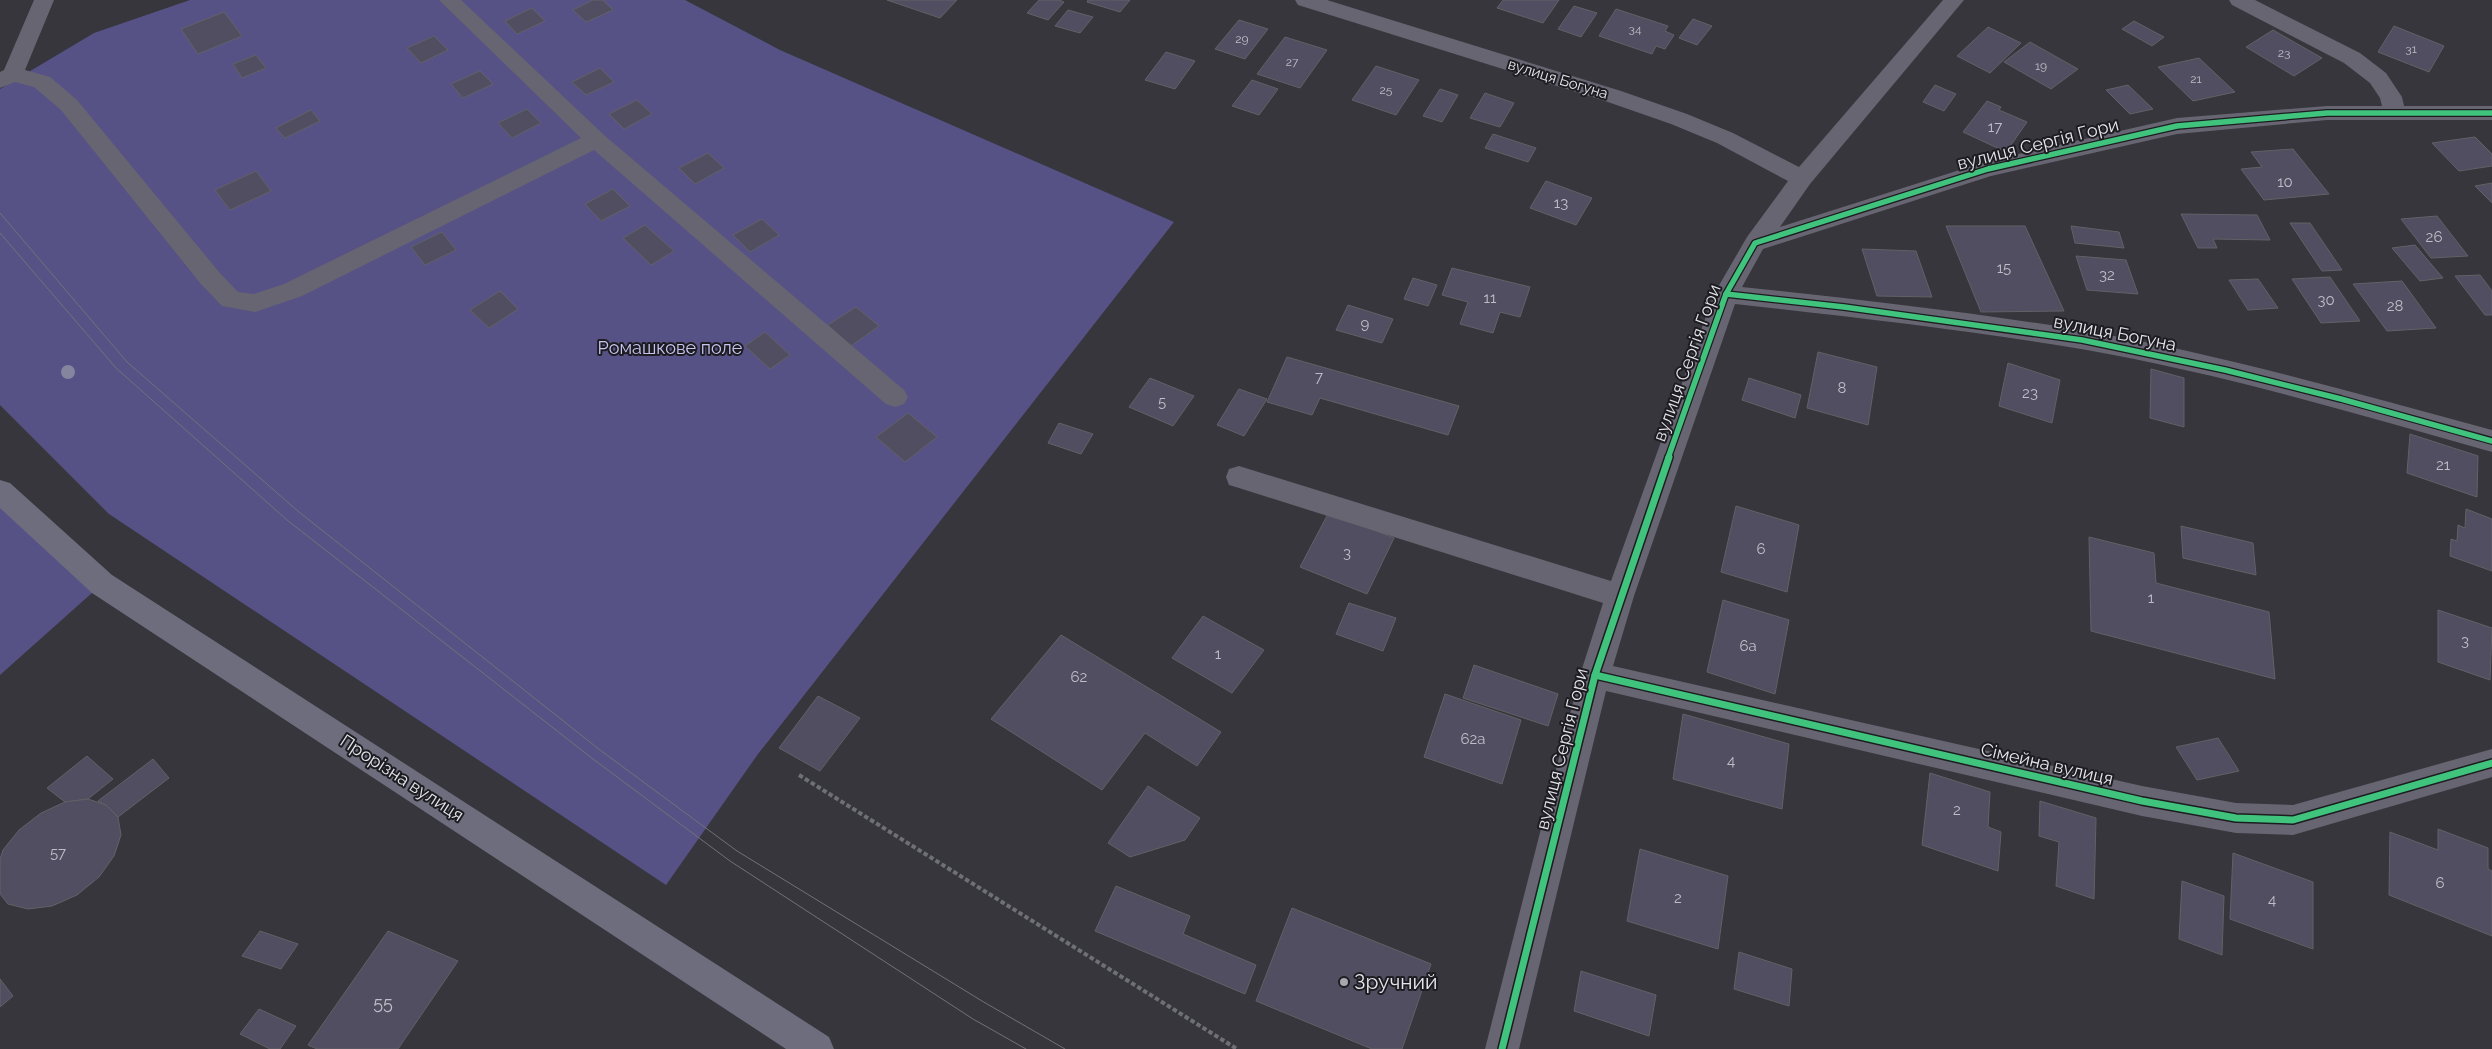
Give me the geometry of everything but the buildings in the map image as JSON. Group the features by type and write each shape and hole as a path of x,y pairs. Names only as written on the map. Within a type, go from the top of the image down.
{"main road":[{"name":"Прорізна вулиця","path":"0,491 102,584 817,1049"}],"street":[{"path":"44,0 6,77 42,82 68,105 210,278 231,300 255,303 293,290 596,140"},
{"path":"449,0 596,140 895,397"},
{"name":"вулиця Богуна","path":"1305,0 1670,116 1725,138 1802,178"},
{"path":"1755,243 1802,178 1954,0"},
{"path":"2239,0 2352,58 2378,78 2391,97 2395,114"},
{"name":"вулиця Сергія Гори","path":"1502,1049 1595,675 1620,596 1726,294 1755,243 1988,169 2177,126 2327,113 2492,114"},
{"name":"вулиця Богуна","path":"1726,294 1844,307 2082,340 2235,372 2492,441"},
{"path":"1239,477 1620,596"},
{"name":"Сімейна вулиця","path":"1595,675 2142,801 2214,816 2265,822 2293,820 2492,763"}],"path":[{"path":"799,775 1237,1049"}],"green space":[{"name":"Ромашкове поле","path":"190,0 685,0 780,50 1174,222 758,754 666,885 109,514 0,405 0,89 94,33"},
{"path":"0,491 102,584 0,675"}],"tram line":[{"path":"0,213 127,362 299,512 600,750 737,851 982,1001 1065,1049"},
{"path":"0,233 116,368 287,520 593,759 730,861 973,1019 1026,1049"}],"cycle path":[{"path":"1502,1049 1595,675 1620,596 1726,294 1755,243 1988,169 2177,126 2327,113 2492,113"},
{"path":"1726,294 1844,307 2082,340 2225,370 2341,399 2492,441"},
{"path":"1595,675 2142,801 2254,820 2293,820 2492,763"}],"place":[{"name":"Зручний","path":"1344,982"}]}
